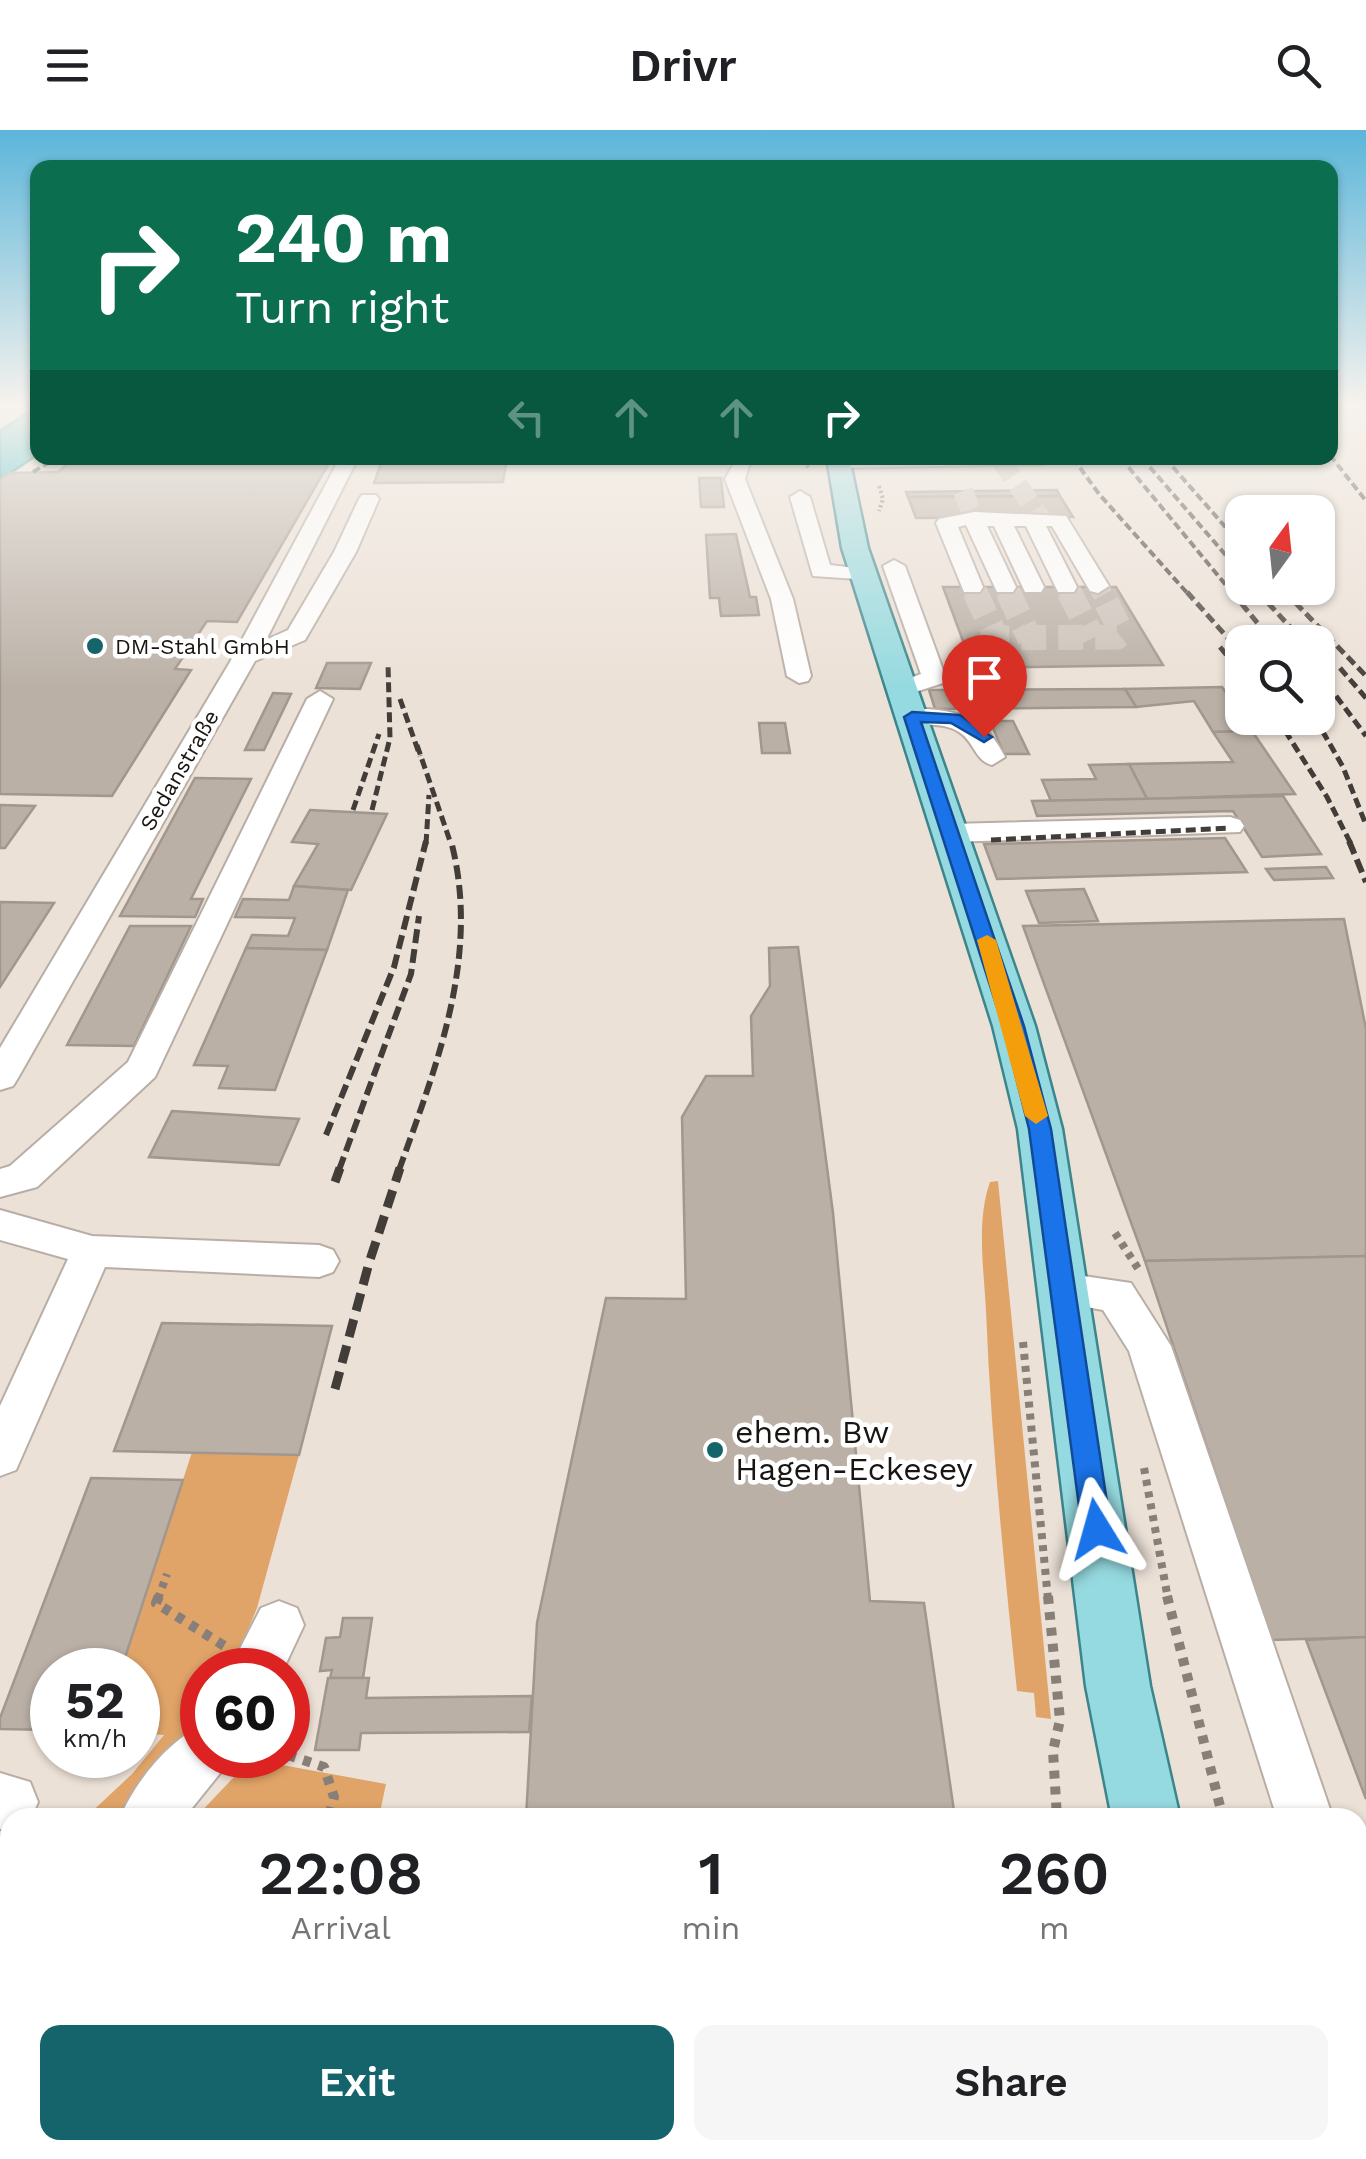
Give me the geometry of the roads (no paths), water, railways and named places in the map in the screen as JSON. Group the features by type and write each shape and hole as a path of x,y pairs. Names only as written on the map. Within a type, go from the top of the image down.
{"main road":[{"path":"844,499 846,514 881,577 907,703 1014,1026 1040,1129 1118,1686 1144,1808"}],"street":[{"name":"Sedanstraße","path":"3,1066 246,656 328,499"},
{"path":"246,656 298,635 345,552 368,499"},
{"path":"743,499 782,599 798,676"},
{"path":"800,499 820,572 881,577"},
{"path":"974,519 1005,587"},
{"path":"972,587 946,523 974,519 1059,520 1098,586"},
{"path":"1000,520 1033,587"},
{"path":"1033,520 1066,587"},
{"path":"0,1183 23,1176 142,1069 320,699"},
{"path":"907,703 955,718 984,737 992,757"},
{"path":"950,833 1230,826"},
{"path":"0,1225 92,1250 319,1262"},
{"path":"0,1456 92,1250"},
{"path":"1063,1288 1116,1295 1149,1346 1302,1808"},
{"path":"156,1808 181,1778"}],"tunnel":[{"path":"966,499 974,518"},
{"path":"1027,499 1042,520"},
{"path":"1098,586 1103,595"},
{"path":"972,587 976,595"},
{"path":"1005,587 1009,595"},
{"path":"1066,587 1070,595"},
{"path":"975,592 994,633 1001,638 1029,638"},
{"path":"1008,592 1029,638"},
{"path":"1069,592 1093,637"},
{"path":"1093,637 1117,637 1122,633 1101,592"},
{"path":"1029,638 1093,637"}],"railway":[{"path":"1103,499 1189,595"},
{"path":"1155,499 1225,584"},
{"path":"1177,499 1225,554"},
{"path":"1201,499 1225,527"},
{"path":"1187,592 1225,635"},
{"path":"1243,605 1259,625"},
{"path":"1270,605 1288,625"},
{"path":"1298,605 1366,676"},
{"path":"1220,647 1225,653"},
{"path":"372,810 390,738 388,664"},
{"path":"1340,668 1366,698"},
{"path":"1335,695 1366,736"},
{"path":"400,699 420,756"},
{"path":"353,810 379,734"},
{"path":"1288,735 1351,844"},
{"path":"1325,735 1343,767 1366,825"},
{"path":"417,745 451,844"},
{"path":"426,844 429,795"},
{"path":"991,840 1230,828"},
{"path":"326,1135 394,967 426,841"},
{"path":"399,1170 440,1049 458,967 459,884 451,841"},
{"path":"1349,841 1366,882"},
{"path":"339,1170 411,974 419,916"},
{"path":"335,1182 340,1168"},
{"path":"335,1389 400,1168"}],"place":[{"name":"DM-Stahl GmbH","path":"95,646"},
{"name":"ehem. Bw Hagen-Eckesey","path":"715,1450"}]}
